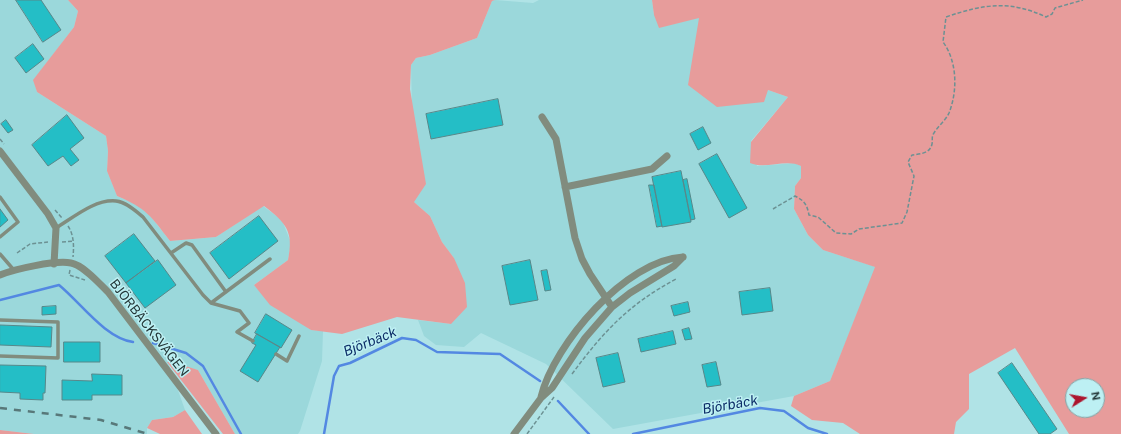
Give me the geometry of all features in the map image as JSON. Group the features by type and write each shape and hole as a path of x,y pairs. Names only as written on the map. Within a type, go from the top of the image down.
{"street":[{"path":"542,117 556,139 582,259 612,307"},
{"path":"0,151 48,214 56,228 57,243 54,264"},
{"path":"565,186 652,169 667,156"},
{"path":"514,434 541,398 552,388 585,338 612,307 630,293 674,266 683,256 670,257 656,263 624,282 605,297 577,330 560,356 545,381 541,398"},
{"name":"BJÖRBÄCKSVÄGEN","path":"0,275 13,269 72,263 91,276 108,292 216,434"}],"lane":[{"path":"0,197 18,222 0,237"},
{"path":"56,228 79,213 98,204 117,201 132,207 143,217 203,295 211,303 240,311 249,323 237,332 253,341"},
{"path":"171,252 186,244 192,245 226,292"},
{"path":"0,254 13,269"},
{"path":"211,303 270,259"},
{"path":"0,320 58,322 58,358 0,356"},
{"path":"276,354 287,360 299,336"}],"path":[{"path":"1029,7 1046,17 1052,14 1055,8 1083,0"},
{"path":"773,209 795,196 804,200 809,215 818,217 836,233 851,234 860,229 902,223 907,212 914,176 908,162 912,156 925,153 932,146 932,136 948,113 954,90 954,73 950,52 943,42 946,17 994,3"},
{"path":"17,253 30,244 45,241 57,243 74,241"},
{"path":"570,375 616,320 636,303 676,279"},
{"path":"527,434 558,392"}],"shaded area":[{"path":"0,0 68,0 78,11 74,27 34,80 37,92 106,136 108,151 107,171 117,196 136,204 148,213 170,241 216,237 263,206 282,220 291,243 288,260 254,285 311,330 323,331 322,361 298,434 235,434 198,370 168,362 185,410 173,417 152,420 147,428 147,434 34,434 0,430"},
{"path":"68,0 495,0 492,1 477,38 430,55 416,58 411,65 410,89 426,184 414,202 430,216 442,242 454,258 465,283 467,307 451,324 397,317 342,334 311,330 270,305 254,285 288,260 290,250 289,235 286,228 278,218 264,206 216,237 170,241 158,225 142,209 117,196 107,171 108,151 106,136 37,92 33,80 74,27 78,11"},
{"path":"539,0 652,0 654,15 699,18 768,90 788,97 751,141 757,166 795,163 801,166 801,178 795,186 794,209 808,235 823,250 876,267 830,381 794,396 613,429 546,364 481,333 464,347 436,345 424,336 418,320 451,324 454,258 442,242 430,216 414,202 411,65 416,58 430,55 477,38 492,1 533,3"},
{"path":"652,0 1121,0 1121,434 1069,434 1015,348 969,374 969,409 956,422 954,434 860,434 843,423 812,420 791,406 794,396 830,381 875,267 823,250 808,235 794,209 795,186 801,178 801,166 789,163 756,165 750,163 751,142 788,97 768,90 764,102 717,107 688,85 699,18 659,28 654,15"},
{"path":"167,362 173,362 198,370 235,434 223,434"},
{"path":"185,410 202,434 160,434 147,428 152,420 173,417"},
{"path":"0,430 34,434 0,434"}],"building":[{"path":"16,0 41,0 61,30 43,42"},
{"path":"33,44 44,59 26,73 15,58"},
{"path":"498,99 503,125 431,139 426,114"},
{"path":"67,115 84,138 70,149 79,160 71,166 63,156 48,166 32,145"},
{"path":"6,120 13,130 8,133 1,124"},
{"path":"703,127 711,143 698,150 690,134"},
{"path":"717,154 747,208 729,218 699,164"},
{"path":"681,171 691,222 662,227 652,177"},
{"path":"687,179 695,219 691,220 683,180"},
{"path":"649,185 654,185 662,226 657,227"},
{"path":"0,209 8,220 0,227"},
{"path":"259,216 278,241 229,279 210,253"},
{"path":"134,234 155,261 126,283 105,256"},
{"path":"158,260 176,285 145,308 126,283"},
{"path":"530,260 538,300 510,305 502,266"},
{"path":"547,270 551,290 545,291 541,271"},
{"path":"770,288 773,311 742,315 739,292"},
{"path":"688,302 690,312 674,316 671,306"},
{"path":"56,306 56,314 42,315 42,307"},
{"path":"266,314 292,330 281,348 255,333"},
{"path":"0,325 52,327 51,347 0,345"},
{"path":"689,328 692,339 685,340 682,330"},
{"path":"673,331 676,344 641,352 638,339"},
{"path":"257,334 280,347 258,382 240,371 256,345 252,343"},
{"path":"64,342 100,342 100,362 64,362"},
{"path":"618,353 625,382 603,387 596,358"},
{"path":"716,362 721,385 707,387 702,365"},
{"path":"1012,363 1057,429 1050,434 1039,434 998,373"},
{"path":"0,365 46,366 45,393 43,393 43,400 20,399 20,393 0,392"},
{"path":"92,374 122,375 122,395 92,395 92,400 62,400 62,380 92,381"}],"waterway":[{"name":"Björbäck","path":"0,300 59,285 103,327 113,334 133,342"},
{"name":"Björbäck","path":"324,434 334,376 339,366 350,363 402,338 416,340 437,352 500,354 540,381"},
{"name":"Björbäck","path":"153,343 186,353 203,366 241,434"},
{"name":"Björbäck","path":"558,401 589,434"},
{"name":"Björbäck","path":"633,434 760,408 784,411 808,428 827,434"}],"railway":[{"path":"0,408 101,420 148,434"}]}
